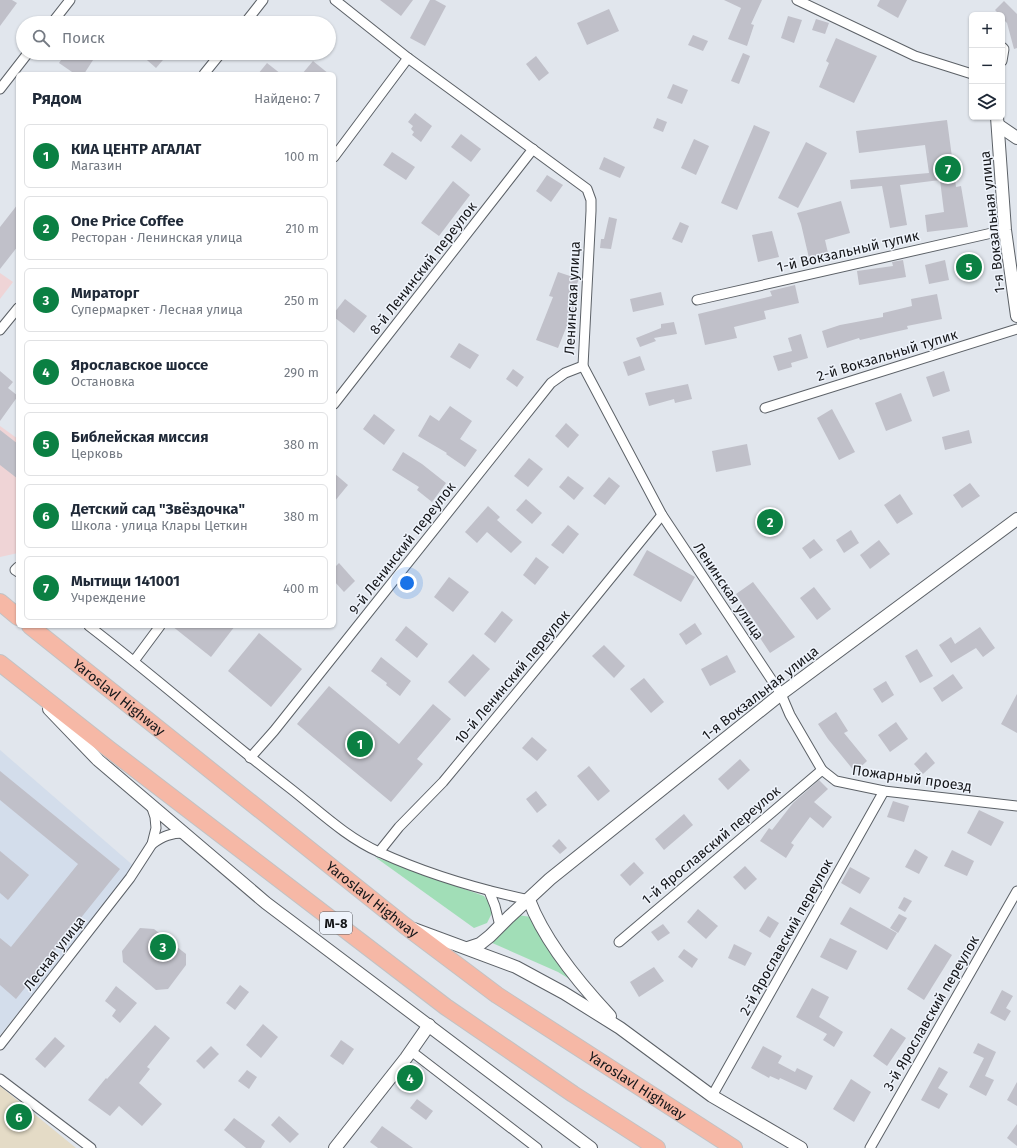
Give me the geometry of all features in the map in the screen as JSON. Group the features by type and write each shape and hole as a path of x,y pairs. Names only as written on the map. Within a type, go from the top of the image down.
{"highway":[{"path":"0,602 16,615"},
{"name":"Yaroslavl Highway","path":"33,628 404,924 497,995 734,1148"},
{"name":"М-8","path":"0,663 446,1007 573,1094 657,1148"}],"street":[{"path":"57,16 70,0"},
{"path":"250,16 263,0"},
{"name":"Ленинская улица","path":"335,0 408,58 587,189 591,200 583,366 662,515 781,694"},
{"path":"797,0 915,56 969,73"},
{"path":"336,154 408,58"},
{"path":"0,88 22,60"},
{"path":"206,72 215,60"},
{"path":"998,121 1017,138"},
{"name":"1-я Вокзальная улица","path":"998,121 1005,230 1017,316"},
{"name":"8-й Ленинский переулок","path":"336,401 533,149"},
{"name":"1-й Вокзальный тупик","path":"697,300 1005,230"},
{"path":"0,330 16,310"},
{"name":"2-й Вокзальный тупик","path":"765,408 1017,329"},
{"name":"9-й Ленинский переулок","path":"250,758 274,731 551,383 566,373 583,366"},
{"name":"10-й Ленинский переулок","path":"379,852 399,827 443,782 662,515"},
{"name":"1-я Вокзальная улица","path":"468,948 480,944 564,869 781,694 1017,519"},
{"path":"92,628 134,661 250,758 352,837 379,852 474,888 529,900 543,928 584,988 620,1028"},
{"path":"134,661 159,628"},
{"path":"25,683 98,760 266,903 592,1148"},
{"name":"Пожарный проезд","path":"781,694 790,715 822,770 836,781 884,791 1017,806"},
{"name":"1-й Ярославский переулок","path":"618,942 822,770"},
{"name":"2-й Ярославский переулок","path":"712,1096 884,791"},
{"path":"151,805 155,817 156,828 152,844"},
{"path":"152,844 163,837 184,833"},
{"name":"Лесная улица","path":"0,1045 130,878 152,844"},
{"name":"3-й Ярославский переулок","path":"870,1148 1017,891"},
{"path":"489,892 495,906 500,926"},
{"path":"404,924 516,967 564,993 620,1028 712,1096 801,1148"},
{"path":"335,1148 411,1051 429,1025"},
{"path":"411,1051 537,1148"},
{"path":"0,1079 91,1148"}],"shaded area":[{"path":"0,273 13,282 0,299"},
{"path":"0,426 16,438 16,553 0,557"},
{"path":"0,750 136,868 0,1035"},
{"path":"0,1086 76,1148 0,1148"}],"green space":[{"path":"375,857 484,896 490,904 492,913 487,923 474,928"},
{"path":"518,915 531,917 576,983 558,972 490,942"}],"building":[{"path":"0,0 12,0 17,3 0,26"},
{"path":"380,0 413,0 401,16"},
{"path":"430,0 435,0 446,6 425,46 410,38"},
{"path":"724,0 762,0 751,24 754,25 747,46 728,39 741,8"},
{"path":"880,0 907,0 898,18 877,6"},
{"path":"1004,1 1017,14 1017,48 1014,49 1007,23 1005,21 1005,12 997,12 995,10"},
{"path":"609,9 619,31 587,45 577,23"},
{"path":"788,16 802,20 794,43 781,38"},
{"path":"816,19 829,23 825,34 812,30"},
{"path":"693,35 708,41 703,51 688,45"},
{"path":"836,38 877,56 854,103 819,87 829,63 826,61"},
{"path":"743,53 750,56 739,84 731,81"},
{"path":"536,56 549,73 539,81 526,64"},
{"path":"61,60 93,60 85,72 72,72 59,63"},
{"path":"147,60 163,60 156,68"},
{"path":"313,61 327,72 304,72"},
{"path":"267,63 278,72 260,72"},
{"path":"673,84 688,90 682,104 667,98"},
{"path":"415,113 432,126 421,142 412,135 414,132 411,129 413,126 408,122"},
{"path":"657,118 667,122 663,132 653,128"},
{"path":"947,120 956,187 961,186 968,227 927,232 925,215 944,212 940,180 900,185 907,225 890,228 882,186 851,189 850,180 929,173 925,145 859,153 856,131"},
{"path":"754,125 770,132 737,210 721,203"},
{"path":"461,134 481,149 471,162 451,147"},
{"path":"694,139 709,146 696,175 681,168"},
{"path":"806,142 827,153 798,208 778,198"},
{"path":"392,152 415,167 406,180 383,165"},
{"path":"604,157 625,167 620,178 599,169"},
{"path":"547,175 563,185 551,202 536,191"},
{"path":"453,181 470,195 439,236 421,223"},
{"path":"841,201 850,233 825,240 828,253 809,258 797,213"},
{"path":"16,207 16,249 0,269 0,227"},
{"path":"609,217 617,219 611,249 600,248 601,239 604,239"},
{"path":"680,222 689,226 682,243 672,239"},
{"path":"772,231 779,257 758,262 752,235"},
{"path":"903,260 906,277 859,285 857,271 893,266 892,262"},
{"path":"945,260 949,280 929,284 925,265"},
{"path":"558,272 579,279 572,296 578,298 558,348 536,340 553,297 549,296"},
{"path":"795,285 799,303 764,311 766,319 734,327 737,338 705,345 698,314 772,296 770,291"},
{"path":"661,292 664,305 633,312 630,299"},
{"path":"937,294 942,319 907,326 908,329 860,340 859,338 827,348 822,331 840,325 883,317 883,313 912,306 911,299"},
{"path":"345,299 367,316 354,333 336,319 336,310"},
{"path":"674,322 677,334 654,338 656,341 640,347 636,338 661,328 661,324"},
{"path":"801,334 808,358 791,363 792,367 778,371 773,356 792,351 788,338"},
{"path":"459,343 479,355 470,369 450,357"},
{"path":"640,356 645,370 628,376 623,362"},
{"path":"513,369 524,377 517,387 506,379"},
{"path":"0,371 13,382 8,388 16,394 16,399 0,421"},
{"path":"944,371 950,391 933,397 926,377"},
{"path":"688,384 692,399 675,403 674,399 649,406 645,393"},
{"path":"901,393 912,421 886,431 875,403"},
{"path":"450,406 472,421 460,439 477,450 465,467 446,454 447,453 418,436 430,415 439,421"},
{"path":"832,409 855,452 839,460 817,418"},
{"path":"374,414 395,430 384,445 363,429"},
{"path":"566,423 579,435 568,448 555,436"},
{"path":"0,430 16,442 16,477 0,465"},
{"path":"969,430 972,443 945,450 942,437"},
{"path":"747,444 751,465 716,472 712,451"},
{"path":"403,452 422,464 446,483 432,502 417,490 419,487 392,470"},
{"path":"529,458 543,469 528,487 514,476"},
{"path":"336,475 348,485 336,500"},
{"path":"568,476 584,488 574,500 559,487"},
{"path":"609,477 620,486 605,505 593,496"},
{"path":"970,483 980,496 962,508 953,495"},
{"path":"900,494 913,514 897,524 884,505"},
{"path":"526,499 542,513 532,524 516,510"},
{"path":"488,506 500,517 497,520 522,542 511,553 487,532 477,543 465,532"},
{"path":"772,517 779,530 765,537 758,525"},
{"path":"568,525 579,534 563,554 551,545"},
{"path":"851,530 859,543 844,553 836,540"},
{"path":"814,539 823,550 810,559 802,548"},
{"path":"879,540 890,554 870,569 860,555"},
{"path":"647,550 695,577 681,602 633,575"},
{"path":"536,557 549,567 535,585 523,575"},
{"path":"339,563 355,581 344,592 336,583 336,566"},
{"path":"449,577 469,592 453,612 434,597"},
{"path":"753,582 795,637 770,653 760,638 764,635 736,594"},
{"path":"814,587 831,609 817,620 800,598"},
{"path":"502,611 513,620 495,643 484,634"},
{"path":"695,623 702,634 686,645 679,634"},
{"path":"406,626 428,644 417,658 395,640"},
{"path":"980,627 995,648 983,657 976,648 951,663 939,645 951,637 955,644"},
{"path":"175,628 233,628 211,657"},
{"path":"259,633 302,669 271,707 228,671"},
{"path":"604,645 625,666 614,678 592,656"},
{"path":"917,649 933,676 920,683 905,656"},
{"path":"473,654 490,669 465,697 448,682"},
{"path":"727,655 736,672 710,686 701,669"},
{"path":"381,657 411,681 400,696 386,685 387,683 371,671"},
{"path":"953,674 963,688 942,702 933,688"},
{"path":"644,678 664,702 651,713 630,689"},
{"path":"886,681 894,695 882,703 873,689"},
{"path":"329,686 399,744 433,704 451,719 417,759 423,764 391,802 297,724"},
{"path":"1017,694 1017,733 1001,724"},
{"path":"836,712 848,731 844,733 867,761 855,772 828,739 818,724"},
{"path":"896,722 908,739 890,752 878,735"},
{"path":"532,737 547,750 537,761 522,748"},
{"path":"926,752 935,763 923,774 914,764"},
{"path":"740,759 750,770 728,790 718,779"},
{"path":"589,766 610,791 598,801 577,776"},
{"path":"0,771 120,869 16,999 0,985 0,938 11,947 78,864 0,800"},
{"path":"819,780 828,789 814,802 832,817 823,828 810,817 791,843 794,845 786,858 760,841 769,828 772,830 793,803"},
{"path":"536,791 547,805 537,813 526,799"},
{"path":"893,801 909,806 904,822 887,817"},
{"path":"979,810 1004,822 991,846 967,833"},
{"path":"684,814 693,825 664,850 655,839"},
{"path":"559,839 567,848 560,854 552,846"},
{"path":"915,849 928,857 919,874 905,867"},
{"path":"952,850 974,861 967,876 944,866"},
{"path":"0,851 29,875 8,900 0,893"},
{"path":"634,862 644,873 630,886 620,875"},
{"path":"745,866 757,879 745,890 733,877"},
{"path":"850,867 870,878 860,894 841,883"},
{"path":"904,897 912,901 905,912 898,908"},
{"path":"850,907 897,933 887,950 840,924"},
{"path":"698,909 718,926 706,939 687,922"},
{"path":"899,914 907,918 898,933 890,928"},
{"path":"768,916 779,923 770,938 759,931"},
{"path":"663,924 670,933 658,941 651,932"},
{"path":"140,928 154,929 186,954 186,965 168,989 156,990 123,962 122,951"},
{"path":"830,938 857,951 847,970 820,957"},
{"path":"734,944 752,953 745,966 728,958"},
{"path":"935,944 952,955 924,1000 907,989"},
{"path":"684,949 698,959 692,968 678,957"},
{"path":"654,967 664,981 639,997 630,982"},
{"path":"240,985 249,992 235,1010 226,1003"},
{"path":"116,986 137,1003 120,1023 112,1016 116,1010 105,1001"},
{"path":"812,988 829,997 819,1017 843,1032 834,1047 823,1040 827,1034 796,1017"},
{"path":"1002,990 1013,996 1006,1008 1011,1011 1005,1021 990,1013"},
{"path":"263,1024 278,1037 261,1058 246,1045"},
{"path":"155,1025 170,1038 147,1067 150,1069 139,1083 162,1104 142,1126 119,1106 110,1116 88,1100 106,1078 107,1079"},
{"path":"891,1028 906,1038 887,1066 873,1056"},
{"path":"55,1037 65,1046 45,1068 35,1059"},
{"path":"341,1040 354,1049 343,1065 330,1056"},
{"path":"978,1043 996,1052 985,1076 994,1080 986,1096 969,1087 984,1058 973,1053"},
{"path":"211,1046 219,1054 204,1069 196,1061"},
{"path":"763,1046 782,1056 778,1063 795,1072 797,1068 813,1076 806,1090 780,1078 779,1080 770,1076 769,1078 751,1068"},
{"path":"939,1067 948,1072 938,1088 948,1094 939,1109 921,1100"},
{"path":"247,1070 257,1077 249,1089 238,1081"},
{"path":"851,1079 871,1092 854,1122 833,1109"},
{"path":"1017,1082 1017,1106 1007,1100"},
{"path":"417,1099 433,1111 426,1120 410,1108"},
{"path":"279,1116 299,1134 290,1143 271,1125"},
{"path":"234,1118 265,1141 261,1148 246,1148 224,1130"},
{"path":"1017,1124 1017,1146 1007,1138"},
{"path":"382,1126 413,1148 378,1148 370,1142"}],"place":[{"name":"Мытищи 141001","path":"948,169"},
{"name":"Библейская миссия","path":"969,267"},
{"name":"One Price Coffee","path":"770,522"},
{"name":"КИА ЦЕНТР АГАЛАТ","path":"360,744"},
{"name":"Мираторг","path":"163,947"},
{"name":"Ярославское шоссе","path":"410,1078"},
{"name":"Детский сад \"Звёздочка\"","path":"19,1117"}]}
